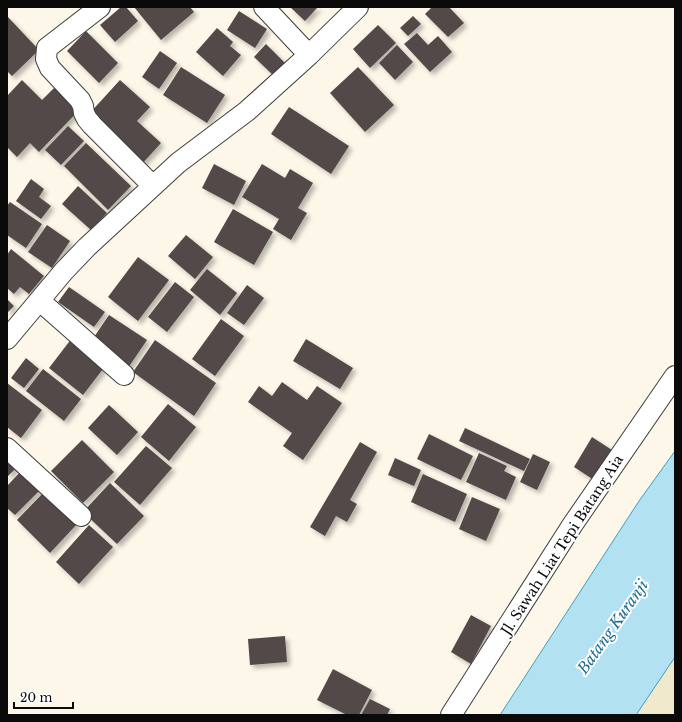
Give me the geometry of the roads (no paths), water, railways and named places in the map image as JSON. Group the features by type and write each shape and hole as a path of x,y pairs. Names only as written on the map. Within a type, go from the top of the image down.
{"street":[{"path":"100,7 47,48 46,59 50,68 80,100 84,113 92,125 153,186"},
{"path":"264,7 309,55"},
{"path":"7,339 64,271 87,247 178,163 247,112 358,7"},
{"path":"40,301 124,375"},
{"name":"Jl. Sawah Liat Tepi Batang Aia","path":"451,715 573,524 675,376"},
{"path":"7,448 81,516"}],"water":[{"name":"Batang Kuranji","path":"675,451 675,657 636,715 500,715 639,501"}]}
